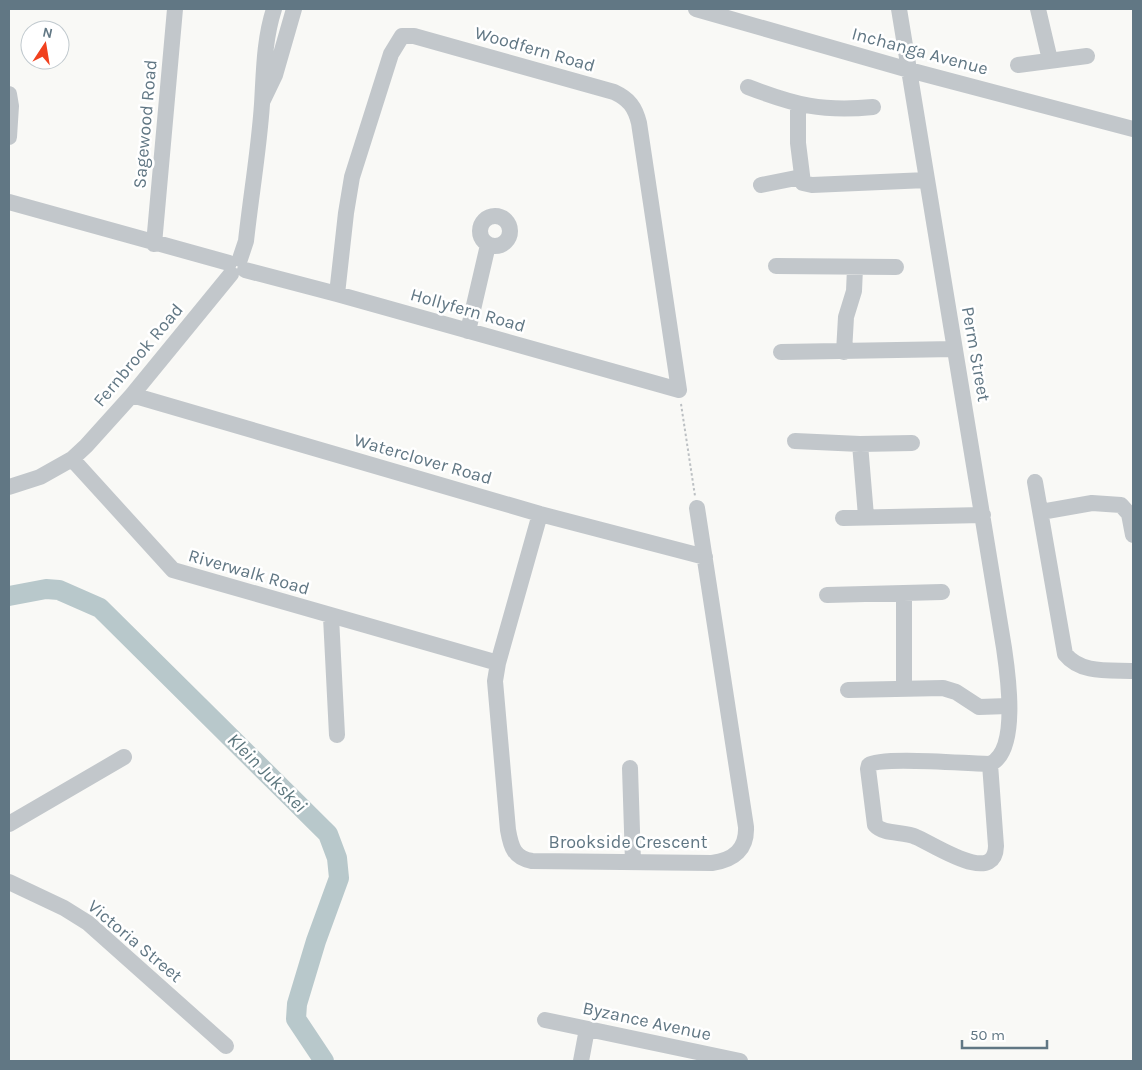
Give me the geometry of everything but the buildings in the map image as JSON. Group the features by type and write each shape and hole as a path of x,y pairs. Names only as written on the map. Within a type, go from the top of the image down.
{"street":[{"name":"Sagewood Road","path":"154,244 175,9"},
{"path":"236,266 246,241 262,102 262,78 268,27 274,9"},
{"path":"262,102 270,88 294,9"},
{"name":"Inchanga Avenue","path":"696,9 909,70 1133,129"},
{"name":"Perm Street","path":"899,9 1006,662 1008,739 997,761 990,764"},
{"path":"1038,9 1050,60"},
{"path":"268,27 287,32"},
{"name":"Woodfern Road","path":"337,294 352,177 391,54 402,36 414,36 614,92 628,100 633,106 639,123 679,390"},
{"path":"1018,65 1086,56"},
{"path":"748,88 798,105 834,110 873,108"},
{"path":"9,94 11,106 9,137"},
{"path":"798,105 797,132 803,183 812,185 927,180"},
{"path":"761,184 801,177"},
{"name":"Hollyfern Road","path":"9,202 679,390"},
{"path":"468,331 488,245"},
{"name":"Fernbrook Road","path":"72,459 97,435 132,395 236,266"},
{"path":"776,266 896,267"},
{"path":"844,352 844,325 854,291 855,268"},
{"path":"781,352 954,349"},
{"name":"Waterclover Road","path":"132,395 540,514 705,557"},
{"path":"795,441 860,444 912,443"},
{"path":"860,444 866,516"},
{"path":"9,487 36,479 72,459"},
{"name":"Riverwalk Road","path":"72,459 173,570 331,617 498,663"},
{"path":"1035,482 1065,654 1080,667 1133,671"},
{"path":"1041,512 1092,503 1121,505 1129,514 1133,535"},
{"name":"Brookside Crescent","path":"540,514 498,663 495,681 508,830 514,852 522,858 532,861 720,862 736,855 746,838 744,808 697,508"},
{"path":"843,518 866,516 983,515"},
{"path":"827,595 942,592"},
{"path":"904,593 904,688"},
{"path":"331,617 337,735"},
{"path":"848,690 943,688 956,692 979,707 1008,706"},
{"path":"9,824 124,757"},
{"path":"894,761 990,764 996,846 995,857 990,862 983,863 960,859 911,835 880,829 875,825 868,769 872,763 894,761"},
{"path":"630,768 633,862"},
{"name":"Victoria Street","path":"9,882 64,908 88,923 226,1046"},
{"name":"Byzance Avenue","path":"545,1020 687,1056 740,1061"},
{"path":"581,1061 586,1029"}],"path":[{"path":"679,390 697,508"}],"waterway":[{"name":"Klein Jukskei","path":"9,596 46,589 59,590 100,608 328,834 337,858 339,878 316,941 297,1004 296,1019 324,1061"}]}
